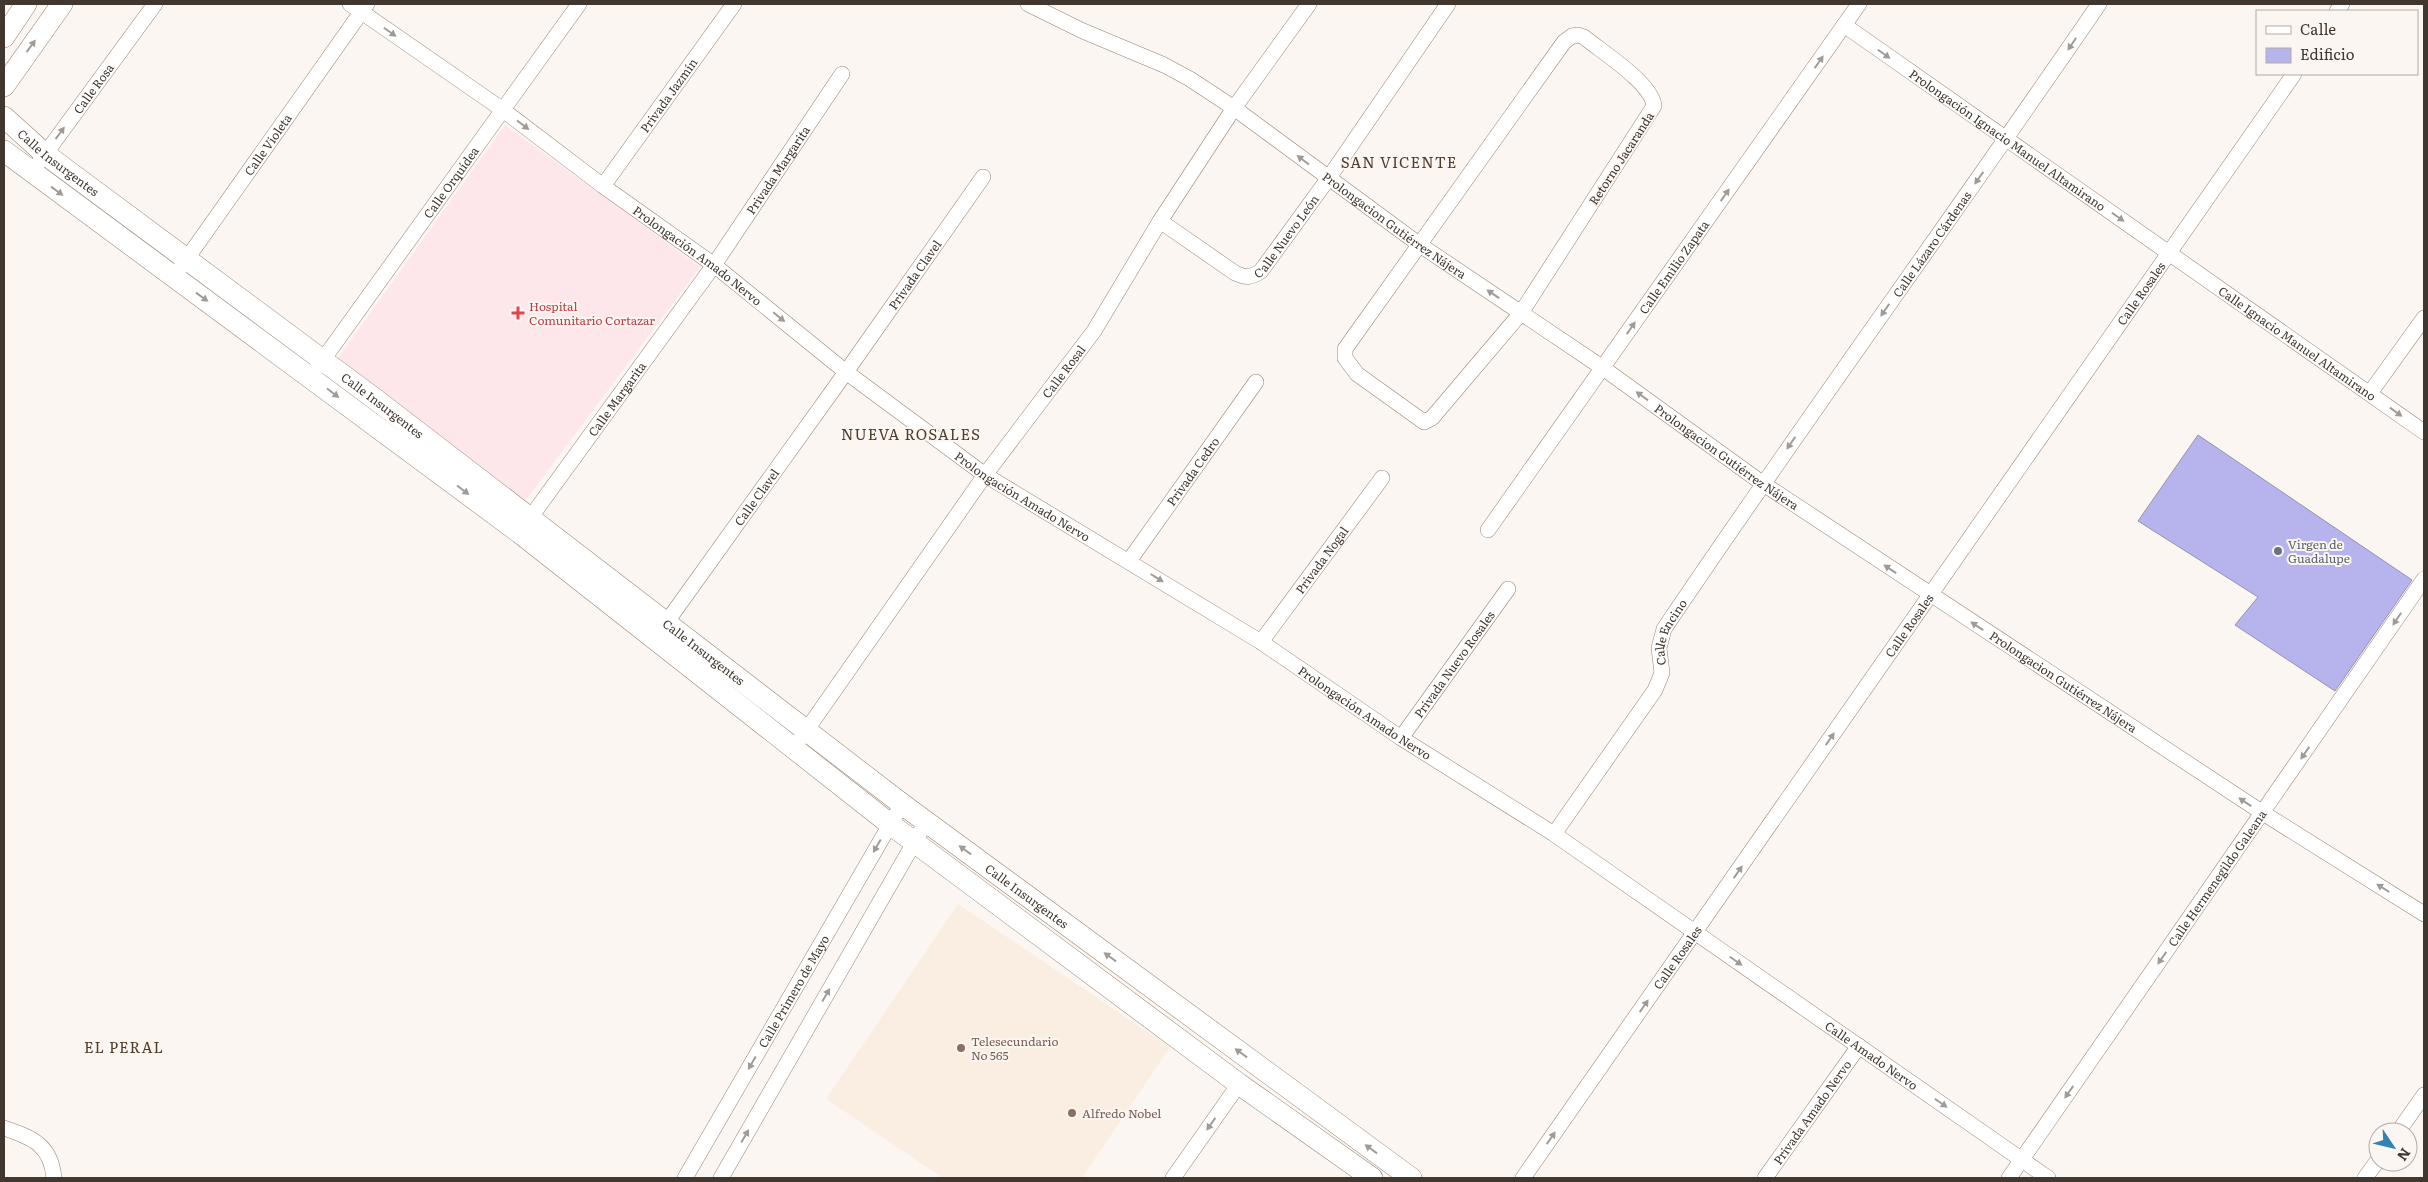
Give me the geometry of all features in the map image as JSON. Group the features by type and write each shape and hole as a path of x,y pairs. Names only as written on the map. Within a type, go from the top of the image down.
{"main road":[{"path":"4,37 26,4"},
{"path":"4,86 62,4"},
{"name":"Calle Insurgentes","path":"4,117 45,154 188,258 316,368 525,525 666,623 926,822 1411,1178"},
{"name":"Calle Insurgentes","path":"4,151 175,277 316,368"},
{"name":"Calle Insurgentes","path":"525,525 794,748 890,824 1358,1174"}],"street":[{"name":"Calle Rosa","path":"31,172 154,4"},
{"name":"Calle Orquídea","path":"316,368 579,4"},
{"name":"Privada Jazmín","path":"603,186 734,4"},
{"name":"Prolongacion Gutiérrez Nájera","path":"1028,4 1083,31 1164,65 1190,79 1234,108 1420,245 1603,368 1762,483 1930,596 2262,813 2424,914"},
{"name":"Calle Rosal","path":"794,748 985,475 1094,331 1160,221 1234,108 1309,4"},
{"name":"Calle Nuevo León","path":"1160,221 1245,278 1254,276 1261,271 1328,179 1448,4"},
{"name":"Calle Emilio Zapata","path":"1488,530 1859,4"},
{"name":"Calle Lázaro Cárdenas","path":"1762,483 2006,140 2099,4"},
{"name":"Prolongación Amado Nervo","path":"360,7 503,110 603,186 714,265 846,372 985,475 1261,642 1401,738 1554,834 1696,933"},
{"name":"Calle Violeta","path":"175,277 360,7"},
{"name":"Prolongación Ignacio Manuel Altamirano","path":"1844,25 2170,254"},
{"name":"Retorno Jacaranda","path":"1572,36 1584,37 1647,88 1654,100 1654,106 1521,313 1432,418 1424,422 1357,374 1345,358 1347,342 1420,245 1564,42 1572,36"},
{"name":"Privada Margarita","path":"714,265 842,74"},
{"name":"Calle Rosales","path":"1523,1178 1696,933 2293,75"},
{"name":"Privada Clavel","path":"846,372 983,177"},
{"name":"Calle Ignacio Manuel Altamirano","path":"2170,254 2424,432"},
{"name":"Calle Margarita","path":"525,525 714,265"},
{"path":"2370,393 2424,318"},
{"name":"Calle Clavel","path":"666,623 846,372"},
{"name":"Privada Cedro","path":"1129,561 1256,382"},
{"name":"Privada Nogal","path":"1261,642 1382,478"},
{"name":"Calle Encino","path":"1554,834 1655,690 1662,674 1659,648 1664,629 1762,483"},
{"name":"Calle Hermenegildo Galeana","path":"2009,1178 2424,578"},
{"name":"Privada Nuevo Rosales","path":"1401,738 1508,589"},
{"name":"Calle Primero de Mayo","path":"685,1178 902,804"},
{"path":"721,1178 926,822"},
{"name":"Calle Amado Nervo","path":"1696,933 2048,1178"},
{"name":"Privada Amado Nervo","path":"1765,1178 1859,1046"},
{"path":"1173,1178 1239,1084"},
{"path":"2405,1122 2424,1096"},
{"path":"4,1128 30,1136 42,1146 53,1163 54,1178"}],"shaded area":[{"name":"Hospital Comunitario Cortazar","path":"505,125 700,267 525,501 338,358"},
{"name":"Telesecundario No 565","path":"958,904 1170,1047 1082,1178 943,1178 826,1099"}],"building":[{"name":"Virgen de Guadalupe","path":"2198,435 2412,580 2335,691 2235,625 2258,597 2138,521"}],"place":[{"name":"Hospital Comunitario Cortazar","path":"518,313"},
{"name":"Virgen de Guadalupe","path":"2278,551"},
{"name":"Telesecundario No 565","path":"961,1048"},
{"name":"Alfredo Nobel","path":"1072,1113"}],"district":[{"name":"SAN VICENTE","path":"1399,161"},
{"name":"NUEVA ROSALES","path":"911,433"},
{"name":"EL PERAL","path":"124,1046"}]}
